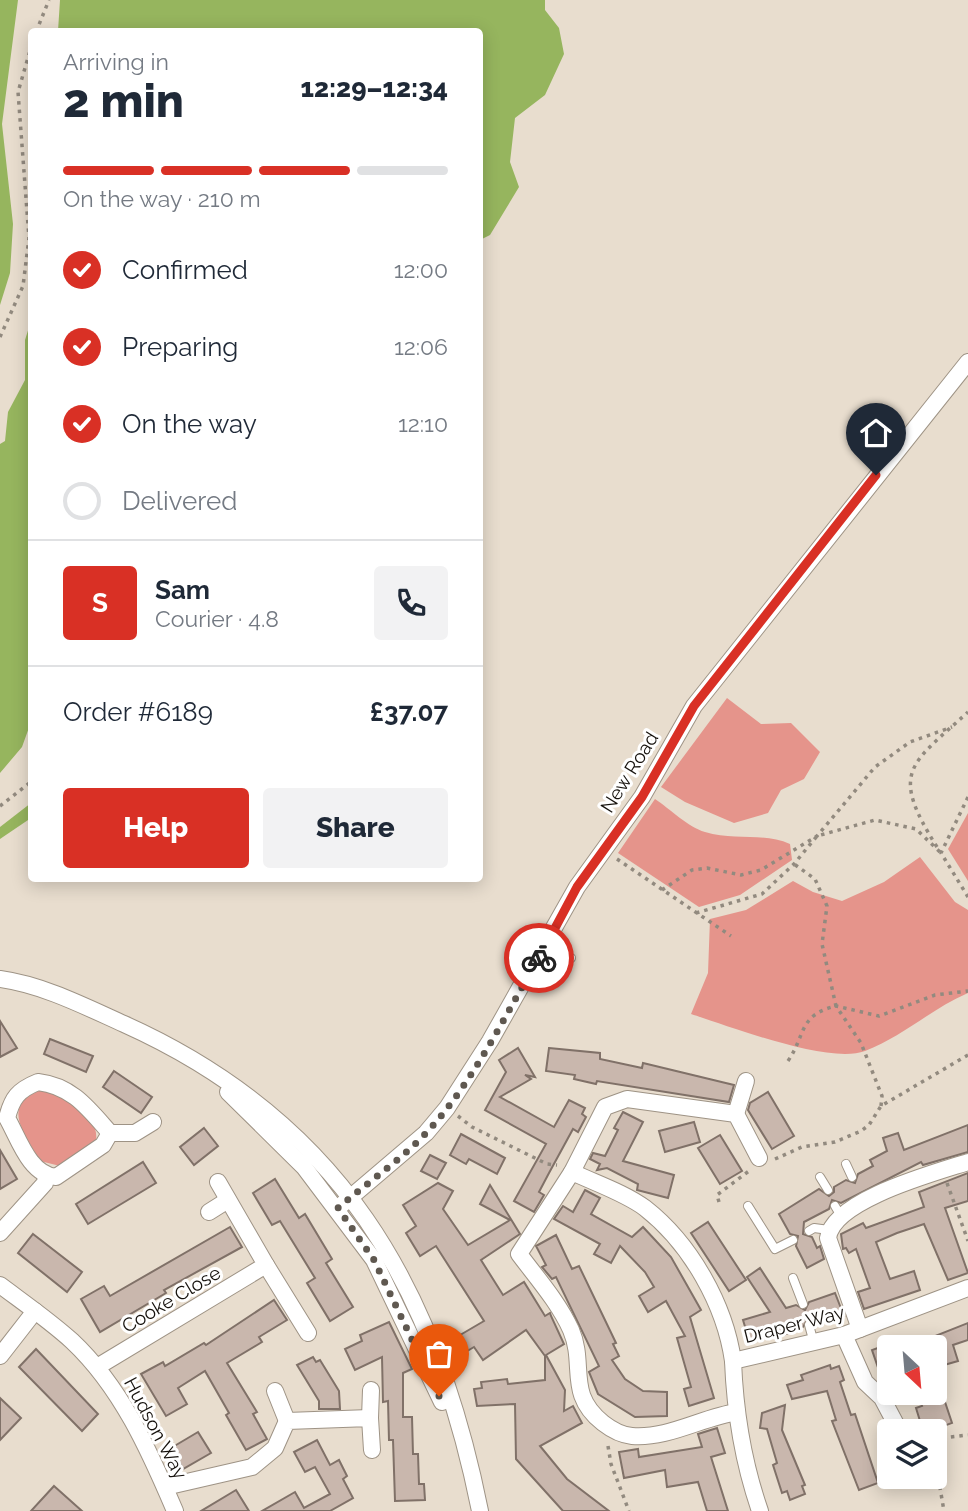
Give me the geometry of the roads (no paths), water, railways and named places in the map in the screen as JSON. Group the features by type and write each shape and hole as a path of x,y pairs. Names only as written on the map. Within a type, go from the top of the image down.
{"street":[{"name":"New Road","path":"338,1208 405,1152 438,1119 490,1041 577,887 642,797 694,706 968,362"},
{"path":"0,979 21,982 151,1036 225,1078 265,1109 351,1196 383,1241 411,1294 434,1349 470,1461 480,1511"},
{"path":"151,1036 223,1087 304,1167 338,1208 374,1260 470,1461"},
{"path":"110,1133 103,1146 87,1158 55,1177 46,1176 34,1167 7,1118 11,1100 21,1089 38,1082 56,1084 85,1104 110,1133 135,1133 153,1122"},
{"path":"746,1082 736,1114 762,1162"},
{"path":"736,1114 627,1099 605,1107 572,1172 519,1254 572,1332 581,1396 594,1416 612,1430 633,1436 663,1433 718,1415 737,1412"},
{"path":"860,1329 828,1238 838,1211 862,1197 968,1161"},
{"path":"572,1172 644,1208 673,1236 696,1268 722,1313 729,1333 733,1361"},
{"path":"0,1233 44,1184 46,1176"},
{"path":"218,1182 308,1333"},
{"path":"209,1212 228,1200"},
{"name":"Cooke Close","path":"97,1367 266,1265"},
{"name":"Hudson Way","path":"0,1285 72,1341 97,1367 134,1423 174,1511"},
{"name":"Draper Way","path":"760,1511 748,1478 737,1412 733,1361 844,1335 968,1289"},
{"path":"0,1356 35,1311"},
{"path":"844,1335 865,1382 882,1398 893,1419"},
{"path":"371,1390 372,1450"},
{"path":"165,1487 252,1467 275,1448 287,1421 275,1391"},
{"path":"287,1421 370,1418"}],"lane":[{"path":"545,947 571,958"},
{"path":"846,1164 852,1177"},
{"path":"820,1177 828,1190"},
{"path":"748,1206 775,1249 793,1240"},
{"path":"809,1231 814,1228 829,1230"},
{"path":"793,1278 803,1304"},
{"path":"809,1325 814,1343"}]}
